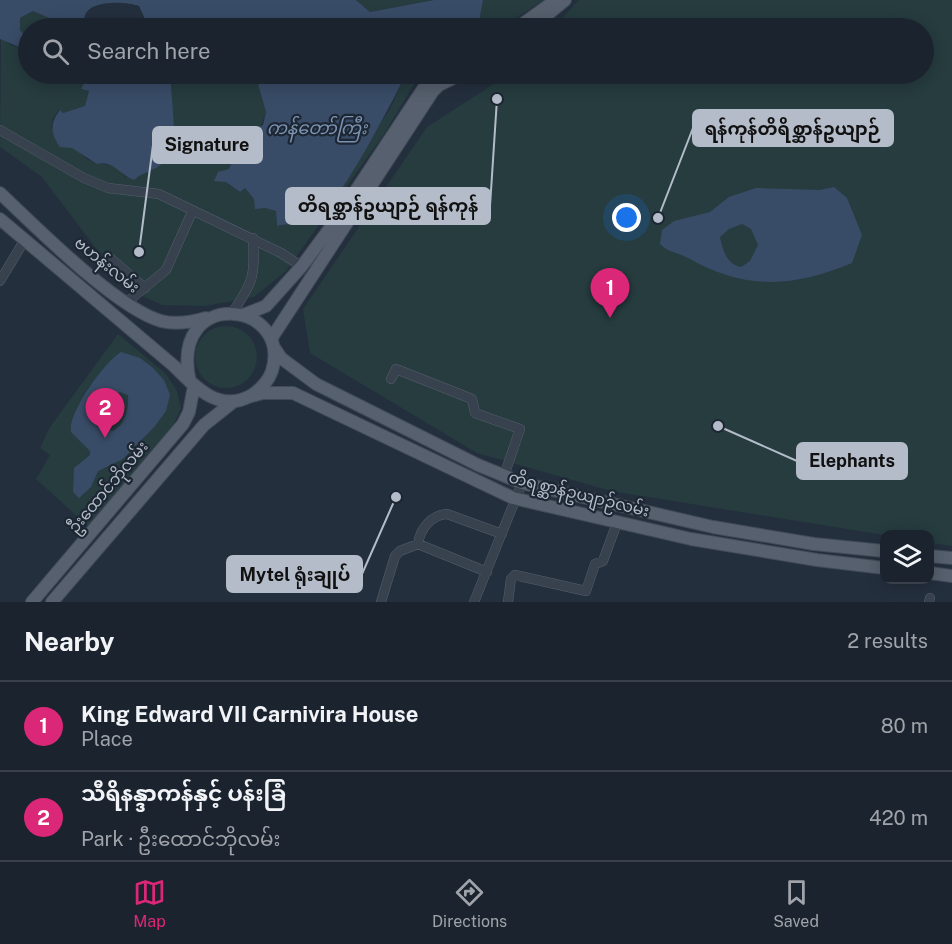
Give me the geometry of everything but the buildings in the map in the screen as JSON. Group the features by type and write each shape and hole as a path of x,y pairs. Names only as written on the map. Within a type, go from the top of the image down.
{"main road":[{"path":"531,18 556,0"},
{"path":"543,18 565,0"},
{"path":"428,84 307,269 273,344 270,377 261,389 234,402 210,397 192,384 186,357 193,333 210,317 238,314 266,306 307,269 339,237 433,92 442,84"},
{"name":"ဗဟန်းလမ်း","path":"0,192 43,233 147,316 181,323 210,317"},
{"name":"ဗဟန်းလမ်း","path":"0,219 192,384"},
{"path":"238,314 262,326 273,344"},
{"name":"တိရစ္ဆာန်ဥယျာဉ်လမ်း","path":"273,344 281,358 316,384 395,425 522,483 713,527 814,544 880,551"},
{"name":"ဦးထောင်ဘိုလမ်း","path":"32,602 183,424 189,411 192,384"},
{"name":"တိရစ္ဆာန်ဥယျာဉ်လမ်း","path":"248,397 263,393 293,393 516,498 691,539 817,560 880,567"},
{"name":"ဦးထောင်ဘိုလမ်း","path":"52,602 204,425 218,411 234,402"},
{"path":"934,556 952,558"},
{"path":"934,574 952,576"}],"street":[{"path":"0,130 92,181 108,188 159,194 192,212 253,238 307,269"},
{"path":"127,302 166,270 192,212"},
{"path":"238,314 252,284 253,238"},
{"path":"0,281 24,241"},
{"path":"110,258 145,288"},
{"path":"390,379 396,369 472,399 475,413 520,429 504,476"},
{"path":"474,602 522,483"},
{"path":"418,544 420,534 438,514 447,514 502,534"},
{"path":"508,602 511,579 515,574 586,591 596,564 603,561 617,523"},
{"path":"381,602 395,556 400,551 418,544 487,572"}],"green space":[{"path":"356,0 434,0 370,12"},
{"path":"483,0 544,0 516,18 480,18"},
{"path":"579,0 952,0 952,546 934,544 934,530 880,530 880,534 611,491 477,453 310,353 303,309 427,127 494,84 934,84 934,18 562,18"},
{"path":"33,11 49,18 20,18"},
{"path":"1,38 18,47 18,84 83,84 81,89 89,91 85,106 63,113 59,110 53,118 51,128 88,160 116,167 126,177 161,165 174,136 171,84 258,84 266,112 251,153 232,162 226,182 239,192 244,188 265,208 276,211 277,226 314,221 322,215 390,109 401,84 414,84 384,134 286,271 254,297 205,306 162,305 138,294 119,279 42,177 0,147"},
{"path":"226,326 243,331 248,335 252,340 257,357 252,374 248,379 243,383 226,388 209,383 204,379 200,374 195,357 200,340 204,335 209,331"},
{"path":"118,334 166,374 177,391 181,408 172,428 89,527 36,479 50,455 40,448 50,427"}],"water":[{"path":"0,0 356,0 370,12 434,0 483,0 480,18 145,18 139,6 111,3 93,7 87,12 85,18 49,18 33,11 18,18 18,46 0,39"},
{"path":"83,84 171,84 174,135 168,157 162,164 134,180 108,164 97,164 72,148 60,147 52,129 54,120 60,110 63,113 85,106 89,91 81,89"},
{"name":"ကန်တော်ကြီး","path":"258,84 401,84 349,178 323,214 313,221 277,226 276,211 265,208 255,209 254,199 245,188 240,192 226,182 214,181 218,172 229,169 236,153 246,157 251,153 257,128 263,125 266,112"},
{"path":"834,187 847,198 862,235 852,263 830,271 789,281 749,280 729,276 709,268 670,251 660,244 662,230 674,221 710,212 729,197 756,188 820,190","holes":["742,224 751,229 758,245 750,261 741,267 732,263 726,256 720,237 729,229"]},
{"path":"121,352 140,358 164,380 170,395 166,411 155,426 123,459 98,471 91,487 79,498 73,492 74,468 90,455 90,451 71,432 71,424 81,401 114,357","holes":["120,392 128,395 127,411 123,421 112,431 106,429 107,414 114,398"]}],"place":[{"name":"တိရစ္ဆာန်ဥယျာဉ် ရန်ကုန်","path":"497,99"},
{"name":"ရန်ကုန်တိရိစ္ဆာန်ဥယျာဉ်","path":"658,218"},
{"name":"Signature","path":"139,252"},
{"name":"King Edward VII Carnivira House","path":"610,318"},
{"name":"Elephants","path":"718,426"},
{"name":"သီရိနန္ဒာကန်နှင့် ပန်းခြံ","path":"105,438"},
{"name":"Mytel ရုံးချုပ်","path":"396,497"}]}
